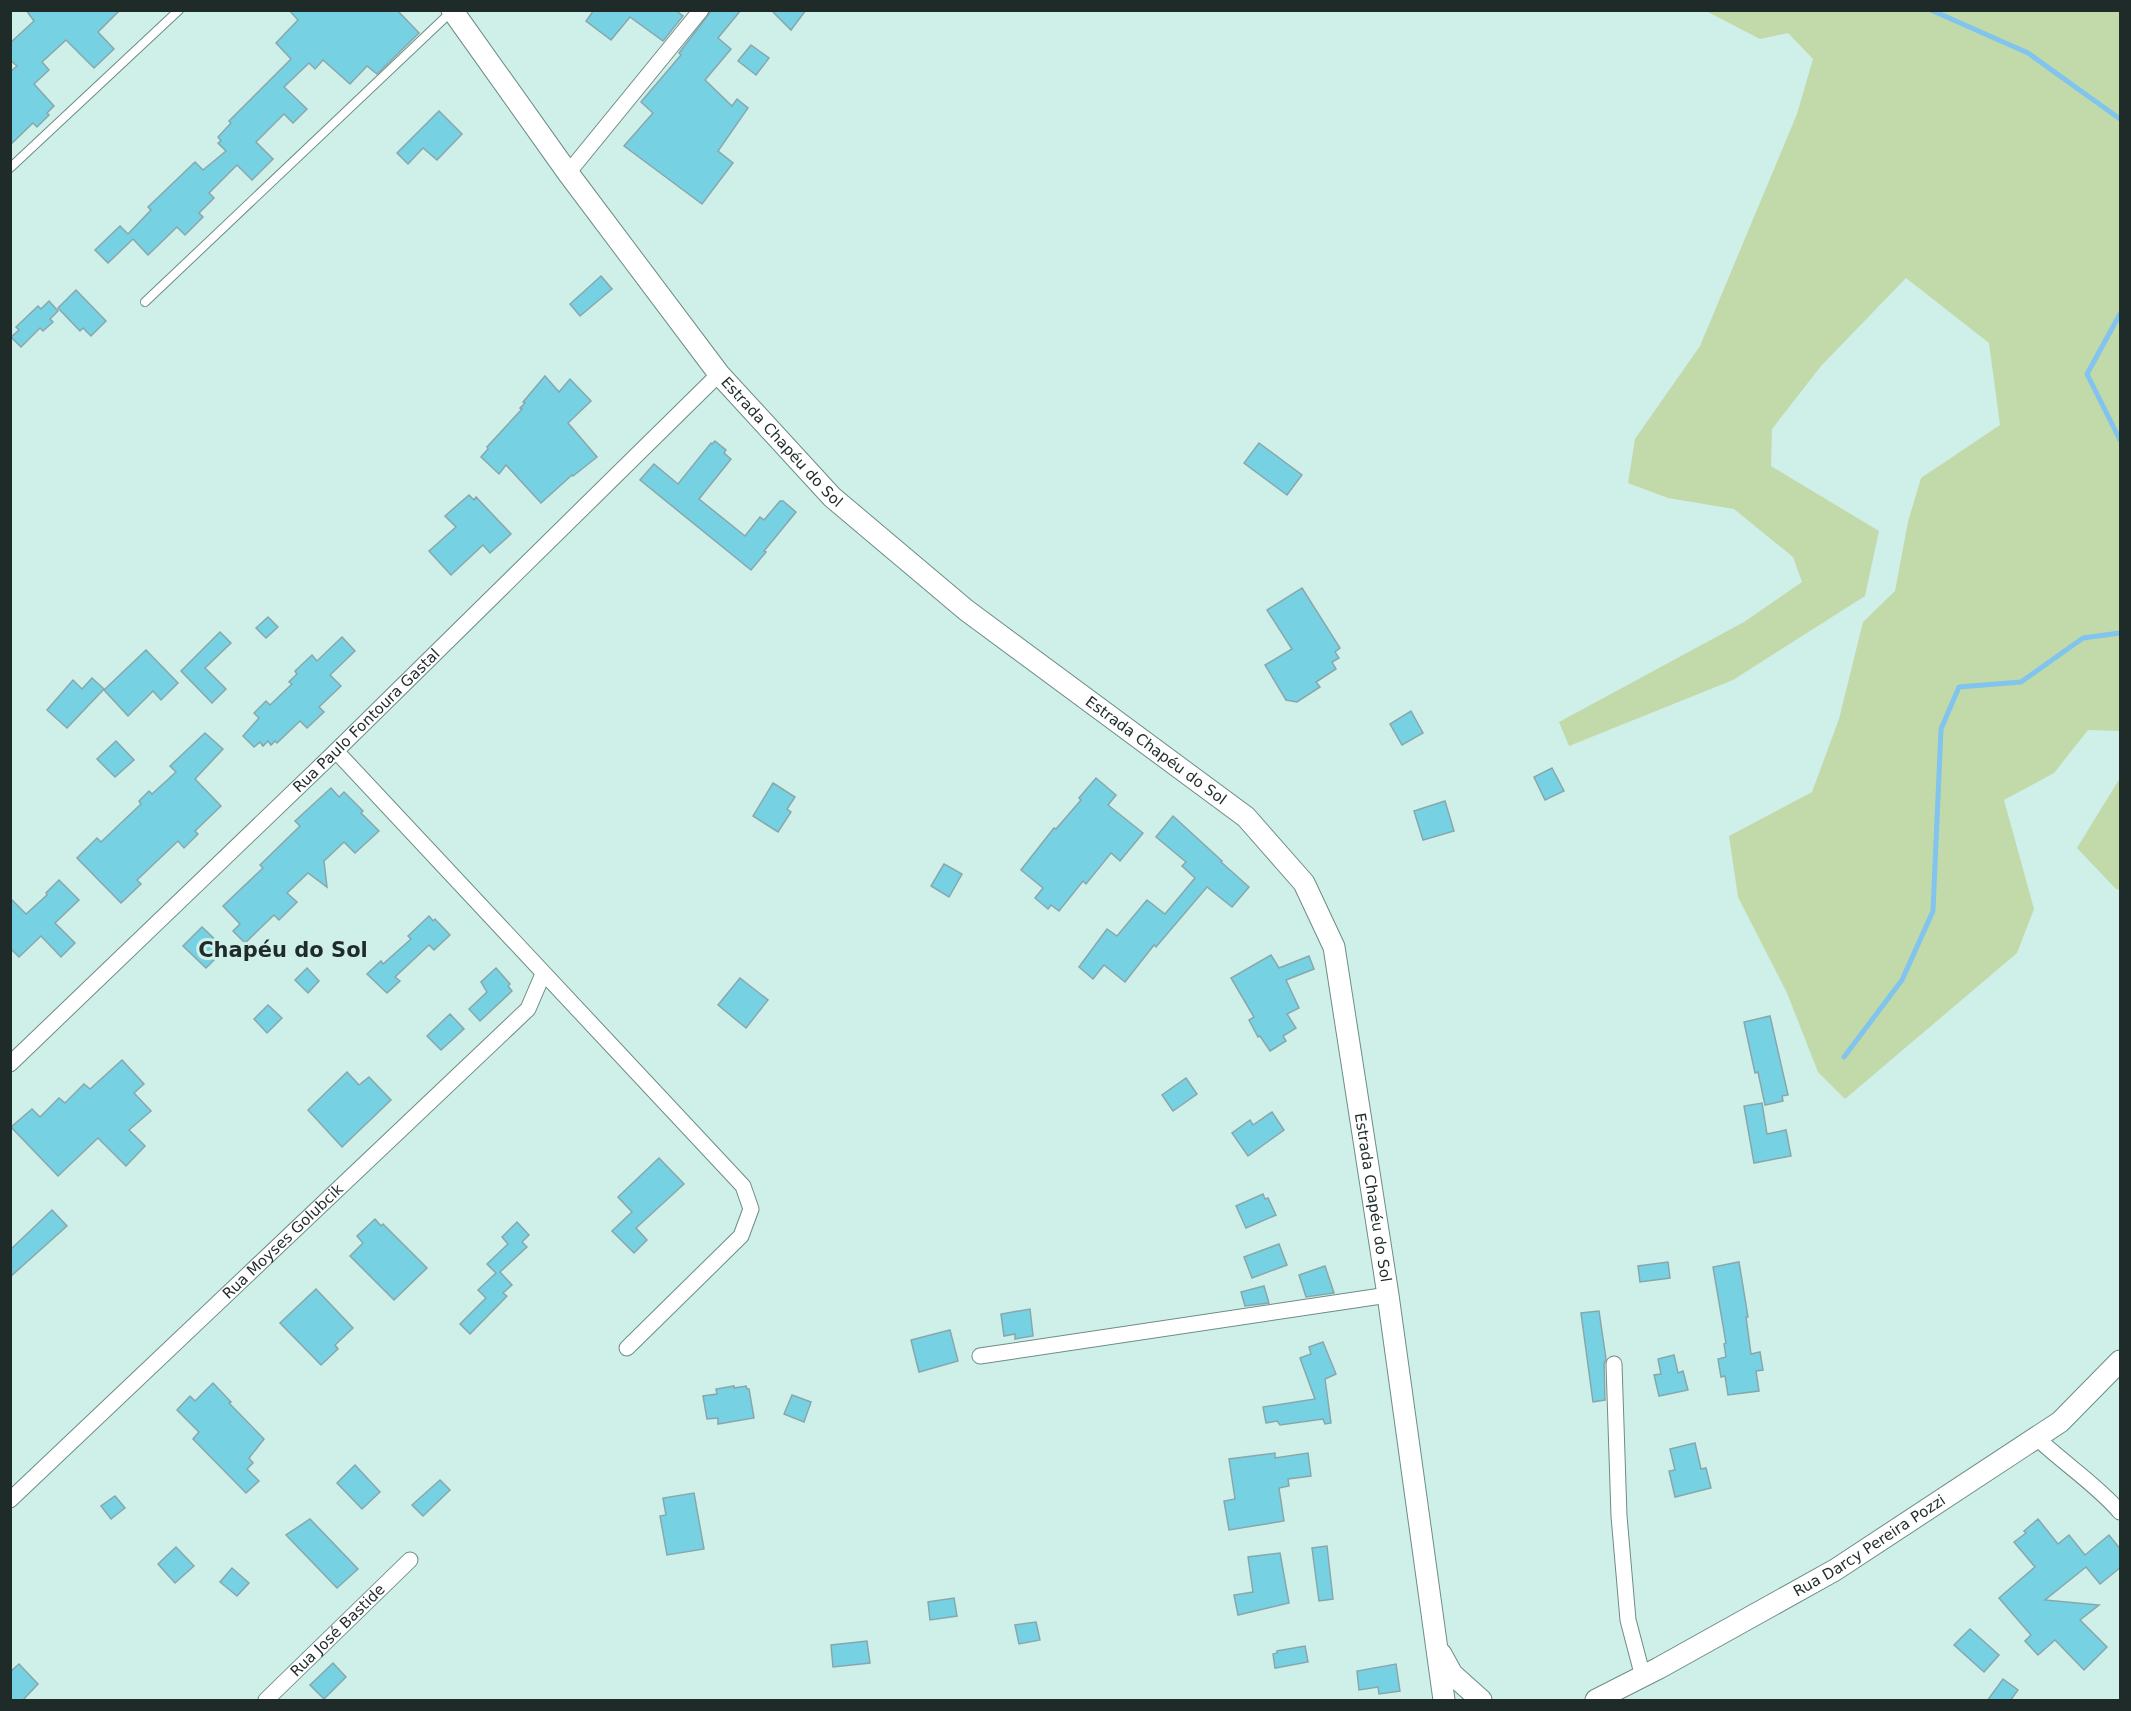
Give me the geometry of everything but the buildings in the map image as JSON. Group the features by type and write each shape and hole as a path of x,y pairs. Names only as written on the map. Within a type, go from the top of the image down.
{"main road":[{"name":"Estrada Chapéu do Sol","path":"452,11 568,173 719,374 832,497 966,610 1246,817 1304,883 1334,947 1388,1295 1444,1701"},
{"name":"Rua Darcy Pereira Pozzi","path":"1596,1701 1835,1570 2060,1422 2121,1361"},
{"path":"1437,1646 1452,1674 1481,1701"}],"street":[{"path":"568,173 701,10"},
{"name":"Rua Paulo Fontoura Gastal","path":"10,1064 336,751 719,374"},
{"path":"336,751 543,975 743,1186 751,1209 741,1236 627,1348"},
{"name":"Rua Moyses Golubcik","path":"10,1500 528,1009 543,975"},
{"path":"980,1356 1388,1295"},
{"path":"1614,1364 1619,1516 1628,1620 1643,1677"},
{"path":"2037,1438 2121,1512"},
{"name":"Rua José Bastide","path":"266,1701 410,1560"}],"lane":[{"path":"10,168 179,10"},
{"path":"145,302 452,11"}],"green space":[{"path":"1706,11 2120,11 2120,731 2088,730 2054,773 2004,800 2034,909 2017,953 1845,1099 1818,1072 1787,993 1738,897 1729,836 1812,792 1839,719 1863,622 1895,591 1908,522 1921,478 2000,425 1989,343 1906,278 1821,366 1772,429 1771,466 1879,531 1865,596 1733,680 1569,746 1559,722 1744,622 1802,582 1793,557 1734,509 1668,498 1628,483 1635,439 1700,346 1797,114 1813,59 1788,33 1760,39"},
{"path":"2120,778 2120,890 2116,889 2077,848"}],"waterway":[{"path":"1931,10 2028,53 2120,119"},
{"path":"2120,314 2087,374 2120,440"},
{"path":"1844,1057 1902,980 1933,911 1941,729 1959,687 2021,682 2083,638 2120,633"}],"district":[{"name":"Chapéu do Sol","path":"283,950"}]}
